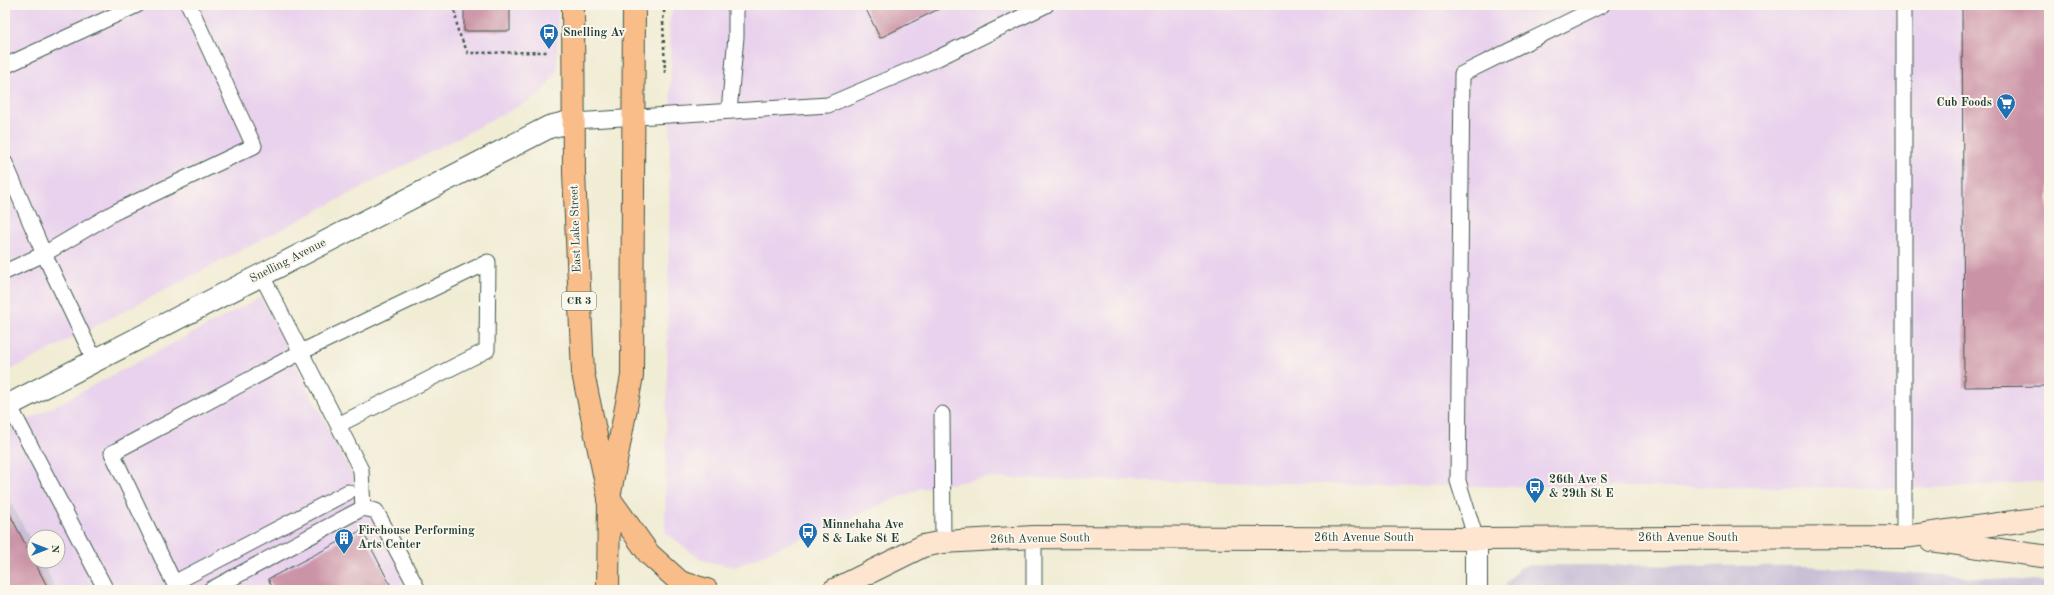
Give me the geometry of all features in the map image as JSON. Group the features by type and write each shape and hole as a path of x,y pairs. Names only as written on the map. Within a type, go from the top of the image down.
{"main road":[{"name":"East Lake Street","path":"573,5 574,173 582,373 609,498"},
{"name":"East Lake Street","path":"608,590 609,498 632,376 634,5"},
{"path":"609,498 650,554 680,582 707,590"},
{"name":"26th Avenue South","path":"834,590 923,546 943,542 1034,537 1476,539 1904,537 2049,517"},
{"name":"26th Avenue South","path":"1904,537 2049,557"}],"street":[{"name":"Snelling Avenue","path":"7,406 549,128 574,121"},
{"path":"1476,539 1476,590"}],"lane":[{"path":"5,66 137,5"},
{"path":"5,272 44,254 114,212 254,146 189,5"},
{"path":"729,111 736,37 736,5"},
{"path":"574,121 828,105 938,58 1046,5"},
{"path":"1476,539 1458,481 1462,74 1602,5"},
{"path":"1904,5 1904,537"},
{"path":"5,163 44,254 95,361"},
{"path":"338,425 488,350 488,262 301,352 112,453 174,584 348,492"},
{"path":"262,274 361,470 363,508"},
{"path":"7,406 106,590"},
{"path":"942,414 943,542"},
{"path":"210,590 363,508 376,512 418,590"},
{"path":"1034,537 1034,590"}],"path":[{"path":"454,5 458,31 468,53 548,52"},
{"path":"664,73 663,20 666,5"}],"shaded area":[{"path":"5,5 558,5 557,70 542,94 5,373"},
{"path":"673,5 2049,5 2049,481 1934,488 1436,486 985,478 919,489 734,567 701,560 665,532 671,60 669,25"},
{"path":"261,297 411,590 57,590 46,569 66,569 66,529 26,529 5,488 5,432"},
{"path":"5,490 26,531 26,569 46,569 56,590 5,590"},
{"path":"1528,565 1806,566 2049,582 2049,590 1506,590 1506,584 1519,568"}],"building":[{"path":"464,5 510,5 510,31 464,31"},
{"path":"864,5 947,5 880,38"},
{"name":"Cub Foods","path":"1962,5 2049,5 2049,386 1964,387"},
{"path":"5,505 26,546 26,569 38,569 49,590 5,590"},
{"name":"Firehouse Performing Arts Center","path":"362,530 393,590 274,590 268,579"}],"place":[{"name":"Snelling Av","path":"549,50"},
{"name":"Cub Foods","path":"2006,120"},
{"name":"26th Ave S & 29th St E","path":"1535,504"},
{"name":"Minnehaha Ave S & Lake St E","path":"808,549"},
{"name":"Firehouse Performing Arts Center","path":"344,555"}]}
